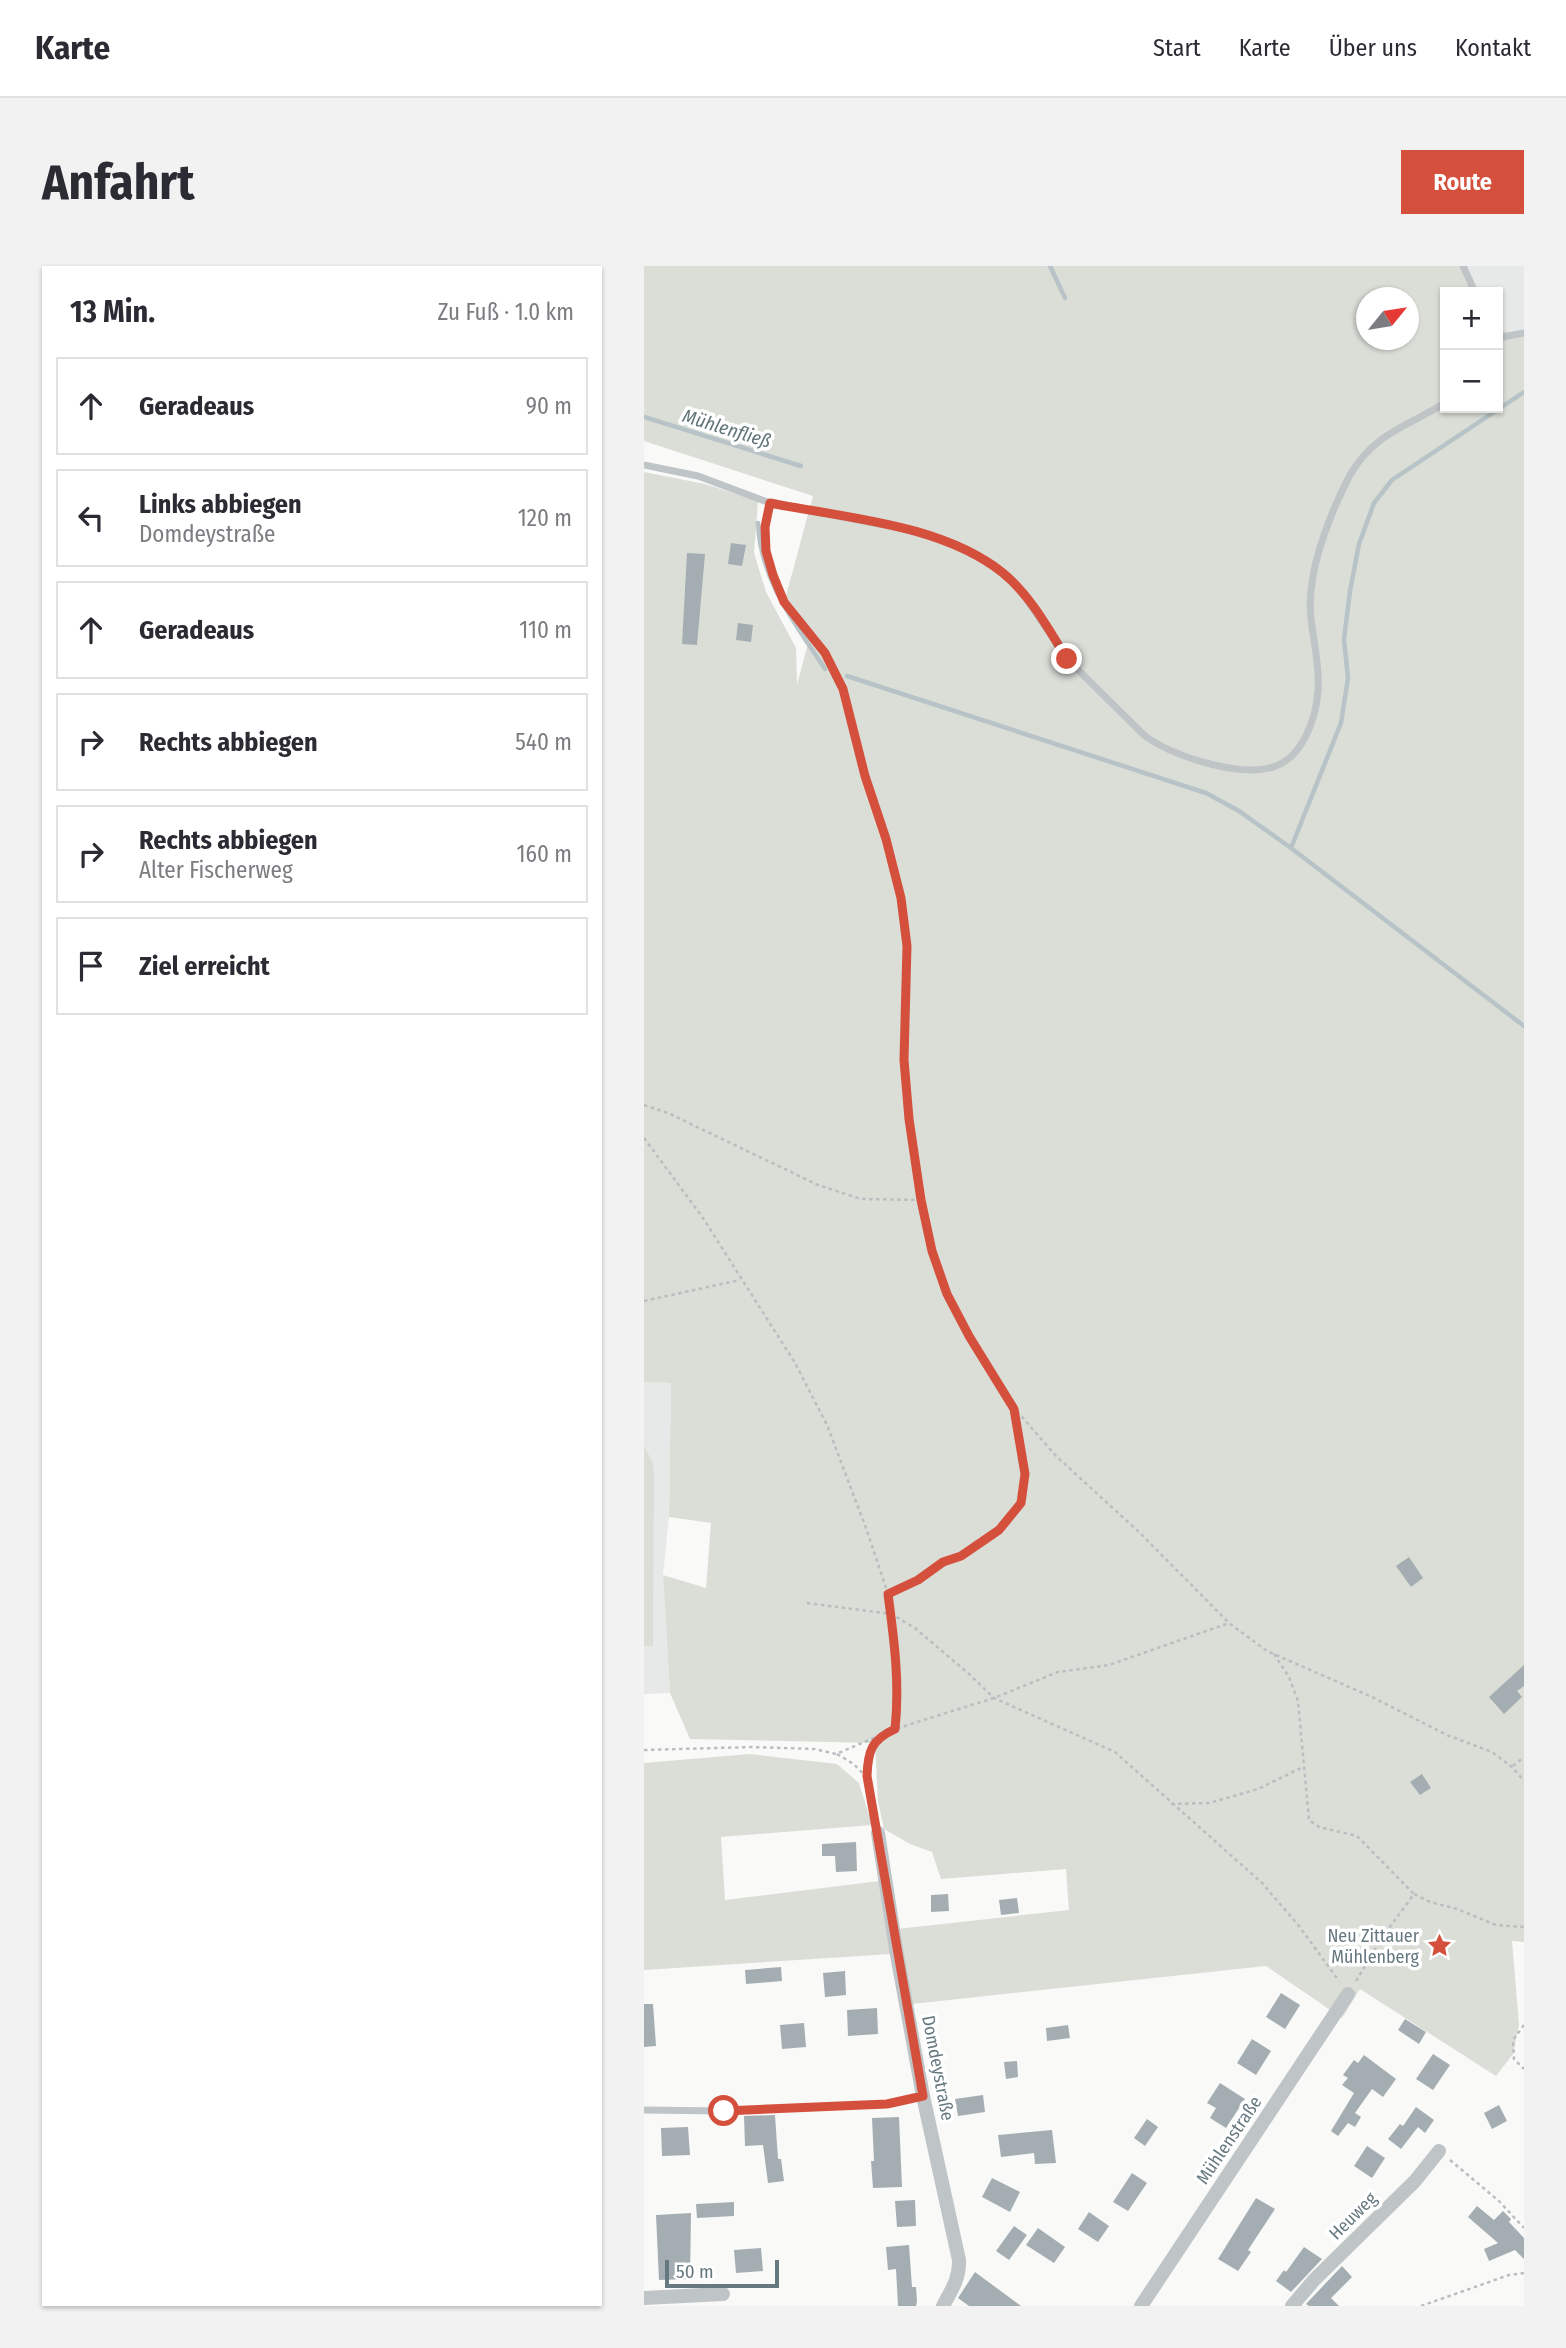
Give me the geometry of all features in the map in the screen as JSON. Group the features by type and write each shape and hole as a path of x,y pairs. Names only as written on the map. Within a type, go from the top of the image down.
{"street":[{"name":"Domdeystraße","path":"877,1833 923,2096 959,2260 960,2272 957,2281 943,2306"},
{"name":"Mühlenstraße","path":"1141,2306 1348,1994"},
{"name":"Heuweg","path":"1292,2306 1314,2280 1415,2182 1439,2151"},
{"path":"644,2298 723,2294"}],"lane":[{"path":"1462,266 1472,287"},
{"path":"1503,337 1524,334"},
{"path":"644,466 698,476 770,503 905,530 946,541 975,554 1021,591 1067,659 1145,736 1183,756 1242,769 1260,769 1276,766 1291,757 1314,718 1319,690 1310,593 1323,542 1351,474 1365,454 1393,430 1440,406"},
{"path":"644,2110 724,2111 887,2104 923,2096"}],"path":[{"path":"770,503 765,527 766,551 773,575 784,602 825,653 843,689 901,898 907,946 904,1060 909,1119 921,1200 932,1251 947,1294 969,1336 1014,1409 1056,1456 1155,1548 1228,1623 1267,1651 1372,1697 1447,1735 1492,1752 1512,1767 1524,1781"},
{"path":"644,1105 680,1119 818,1185 861,1199 921,1200"},
{"path":"644,1138 703,1219 795,1363 827,1425 888,1594 897,1669 895,1729"},
{"path":"644,1301 741,1280"},
{"path":"888,1594 918,1580 943,1562 961,1556 999,1530 1021,1503 1025,1474 1014,1409"},
{"path":"807,1603 891,1614 915,1628 994,1698 1115,1752 1262,1883 1298,1926 1348,1994 1382,1938 1414,1894"},
{"path":"836,1754 895,1729 994,1698 1058,1672 1109,1665 1228,1623"},
{"path":"1274,1653 1289,1676 1298,1701 1309,1820 1319,1827 1357,1836 1414,1894 1430,1902 1457,1909 1496,1925 1524,1927"},
{"path":"877,1833 867,1776 867,1759 880,1736"},
{"path":"644,1751 752,1747 815,1749 836,1754 867,1776"},
{"path":"1512,1767 1524,1757"},
{"path":"1171,1804 1209,1803 1258,1789 1303,1767"},
{"path":"1524,2025 1513,2040 1514,2059 1524,2069"},
{"path":"1439,2151 1499,2201 1524,2228"},
{"path":"1421,2306 1509,2275 1524,2273"}],"shaded area":[{"path":"644,266 1464,266 1474,287 1440,287 1440,413 1503,413 1503,331 1524,332 1524,1942 1512,1941 1519,2025 1513,2054 1496,2076 1360,1989 1342,2018 1266,1966 912,2004 897,1929 1069,1910 1066,1869 941,1879 932,1852 910,1844 884,1829 878,1801 875,1743 690,1739 670,1693 663,1575 706,1588 711,1523 669,1517 671,1383 644,1382 644,472 705,484 758,501 754,553 766,592 796,648 797,685 808,643 783,607 813,496 644,441 644,410 647,411 644,409"},
{"path":"1464,266 1524,266 1524,332 1503,331 1503,287 1474,287"},
{"path":"644,1382 671,1383 669,1517 663,1575 670,1693 644,1694"},
{"path":"644,1446 653,1463 654,1475 653,1646 644,1646"},
{"path":"750,1754 837,1764 859,1783 872,1825 721,1837 725,1900 880,1881 891,1954 644,1970 644,1763"}],"building":[{"path":"731,543 746,545 742,566 728,564"},
{"path":"687,553 705,554 697,645 682,644"},
{"path":"738,623 753,625 751,642 736,640"},
{"path":"1409,1557 1423,1578 1411,1587 1396,1566"},
{"path":"1524,1665 1524,1686 1517,1691 1522,1697 1504,1714 1489,1697"},
{"path":"1422,1774 1431,1788 1420,1795 1410,1782"},
{"path":"856,1842 857,1871 836,1872 835,1856 822,1856 822,1844"},
{"path":"948,1894 949,1911 931,1912 931,1895"},
{"path":"1017,1898 1019,1913 1001,1915 999,1900"},
{"path":"781,1967 782,1981 746,1984 745,1970"},
{"path":"845,1971 846,1995 825,1997 823,1973"},
{"path":"1281,1993 1300,2005 1285,2029 1266,2017"},
{"path":"644,2004 653,2004 656,2046 644,2047"},
{"path":"877,2008 878,2034 848,2036 847,2010"},
{"path":"1405,2019 1426,2032 1419,2044 1398,2030"},
{"path":"804,2023 806,2047 782,2049 780,2025"},
{"path":"1068,2025 1070,2038 1047,2041 1046,2028"},
{"path":"1252,2039 1271,2051 1256,2075 1237,2063"},
{"path":"1433,2054 1450,2065 1433,2090 1416,2079"},
{"path":"1364,2055 1396,2079 1383,2097 1372,2089 1355,2113 1361,2117 1355,2127 1348,2123 1338,2136 1331,2131 1354,2093 1342,2085 1348,2078 1343,2075 1354,2060 1358,2063"},
{"path":"1017,2061 1018,2077 1006,2079 1004,2062"},
{"path":"1220,2083 1245,2099 1226,2128 1210,2118 1216,2108 1207,2103"},
{"path":"983,2095 985,2112 958,2116 955,2099"},
{"path":"1499,2105 1507,2121 1492,2129 1484,2113"},
{"path":"1416,2107 1434,2120 1425,2133 1418,2127 1401,2149 1388,2139 1400,2124 1403,2126"},
{"path":"775,2115 778,2159 781,2159 784,2181 768,2183 763,2145 745,2146 744,2116"},
{"path":"899,2117 902,2187 873,2188 872,2118"},
{"path":"1147,2119 1158,2127 1145,2146 1134,2138"},
{"path":"688,2127 690,2155 662,2156 661,2128"},
{"path":"1052,2130 1056,2163 1035,2164 1034,2153 1001,2157 998,2135"},
{"path":"1367,2146 1385,2158 1372,2178 1354,2166"},
{"path":"1132,2173 1147,2183 1128,2211 1113,2202"},
{"path":"992,2178 1020,2192 1010,2212 982,2197"},
{"path":"1256,2198 1275,2209 1248,2250 1251,2252 1238,2271 1218,2259"},
{"path":"915,2200 916,2226 897,2227 895,2201"},
{"path":"734,2202 734,2216 697,2218 696,2204"},
{"path":"1477,2206 1494,2220 1503,2211 1511,2219 1509,2222 1524,2238 1524,2259 1515,2250 1489,2261 1484,2249 1498,2243 1468,2217"},
{"path":"1089,2212 1109,2226 1098,2242 1078,2229"},
{"path":"691,2213 690,2279 659,2280 656,2215"},
{"path":"1014,2226 1027,2235 1009,2260 996,2251"},
{"path":"1038,2228 1065,2247 1054,2263 1026,2245"},
{"path":"909,2245 912,2287 916,2287 917,2302 916,2306 898,2306 896,2269 888,2270 886,2247"},
{"path":"1304,2247 1322,2259 1291,2292 1276,2281"},
{"path":"761,2248 763,2271 736,2273 734,2250"},
{"path":"1342,2266 1352,2277 1331,2298 1339,2306 1306,2304"},
{"path":"975,2272 1021,2306 969,2306 958,2298"}],"waterway":[{"path":"1050,266 1065,298"},
{"path":"1291,848 1341,723 1348,678 1344,639 1350,591 1359,544 1374,503 1392,480 1524,392"},
{"name":"Mühlenfließ","path":"644,417 801,466"},
{"path":"758,523 760,544 772,582 791,618 825,669"},
{"path":"847,676 1206,793 1239,811 1291,848 1524,1026"}],"place":[{"name":"Neu Zittauer Mühlenberg","path":"1439,1946"}],"route":[{"path":"724,2111 887,2104 923,2096 867,1776 867,1759 874,1744 880,1736 895,1729 897,1669 888,1594 918,1580 943,1562 961,1556 999,1530 1021,1503 1025,1474 1014,1409 969,1336 947,1294 932,1251 909,1119 904,1060 907,946 901,898 843,689 825,653 784,602 773,575 766,551 765,527 770,503 905,530 946,541 975,554 1021,591 1067,659"}]}
